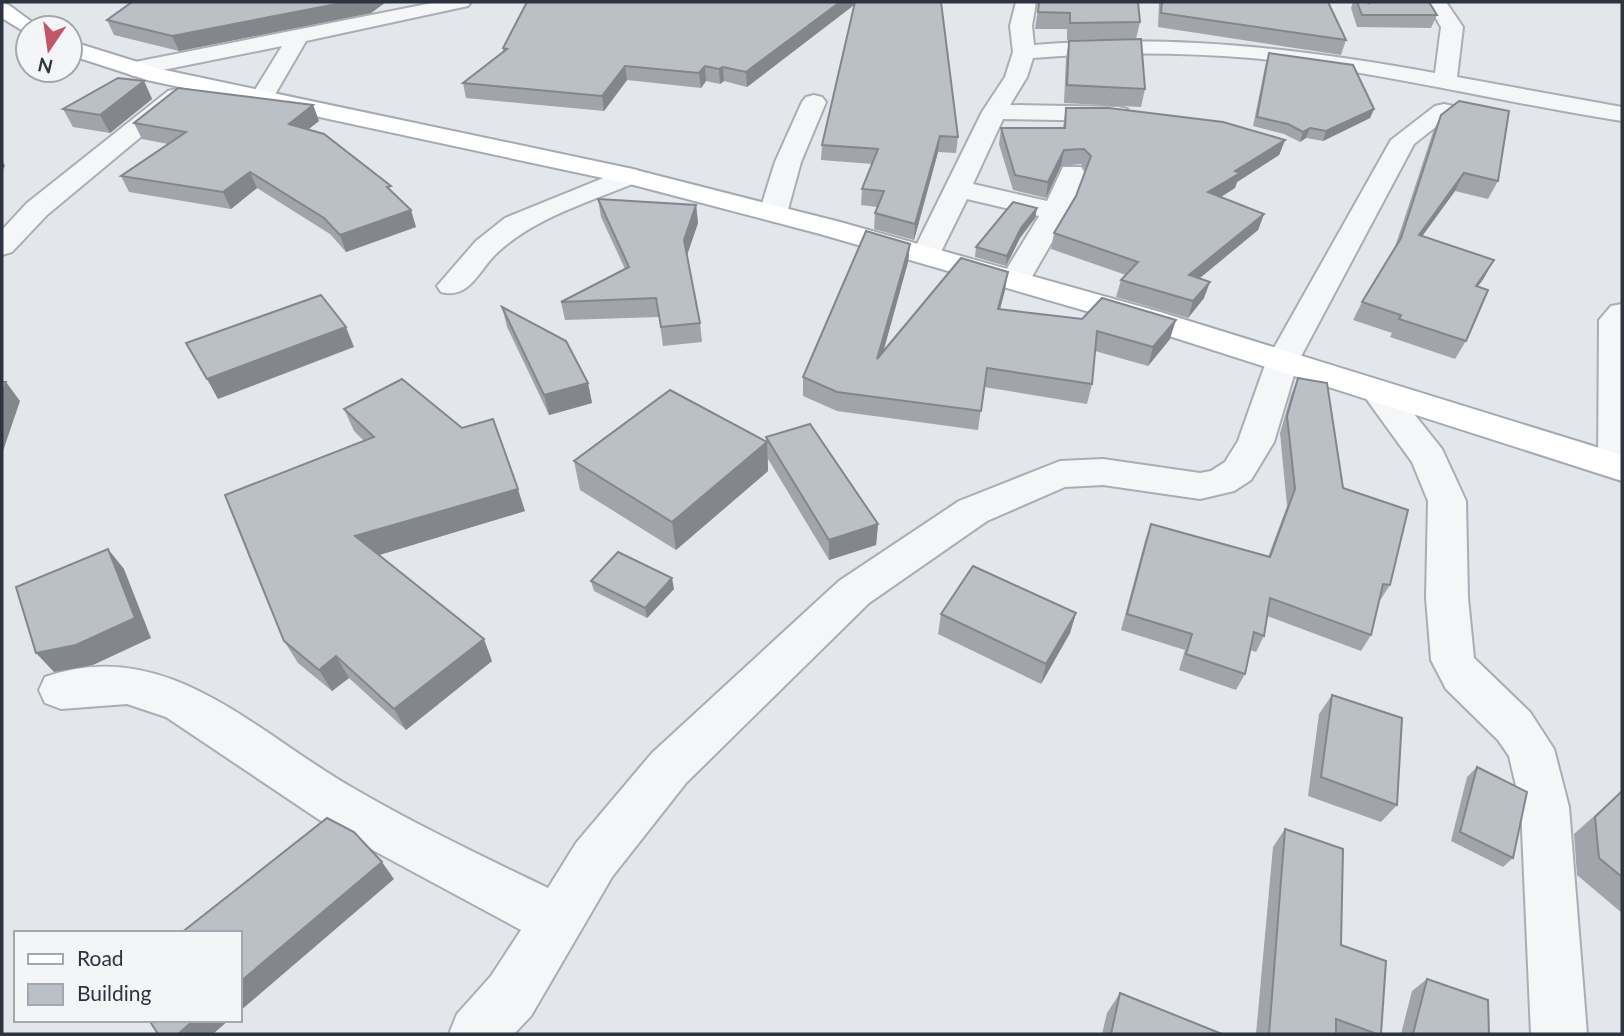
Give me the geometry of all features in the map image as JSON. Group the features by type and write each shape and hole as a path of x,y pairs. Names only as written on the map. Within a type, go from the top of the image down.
{"main road":[{"path":"84,53 133,69 191,83 628,176 927,254 1619,467"}],"street":[{"path":"133,69 379,23 461,2"},
{"path":"927,254 994,112 1016,77 1024,52 1021,26 1026,2"},
{"path":"1436,2 1451,27 1445,80"},
{"path":"262,98 298,37"},
{"path":"1024,52 1080,45 1194,46 1342,61 1622,114"},
{"path":"2,246 37,209 191,83"},
{"path":"773,213 788,162 814,102"},
{"path":"477,1034 510,996 594,860 669,768 854,592 973,511 1060,474 1083,471 1200,486 1222,482 1238,471 1256,442 1282,362 1404,140 1444,111"},
{"path":"994,112 1146,116"},
{"path":"1015,280 1056,211 1072,173"},
{"path":"452,286 486,247 515,224 628,176"},
{"path":"958,189 1056,211"},
{"path":"1619,467 1615,320 1622,313"},
{"path":"1379,393 1429,458 1447,501 1447,598 1453,660 1462,676 1514,726 1531,749 1545,807 1559,1034"},
{"path":"61,690 135,686 175,701 235,736 315,792 413,850 557,920"}],"building":[{"path":"132,2 347,2 172,36 107,20"},
{"path":"527,2 840,2 746,72 705,66 699,73 625,66 602,96 463,83 507,49 503,48"},
{"path":"855,2 941,2 958,137 940,136 915,224 875,213 884,191 862,189 878,149 822,145"},
{"path":"1039,2 1138,2 1140,22 1070,23 1070,13 1038,12"},
{"path":"1162,2 1328,2 1346,40 1161,13"},
{"path":"1357,2 1429,2 1437,15 1362,15"},
{"path":"1141,39 1145,89 1067,85 1069,41"},
{"path":"1269,53 1353,65 1374,109 1326,131 1310,128 1303,132 1288,124 1257,117"},
{"path":"118,78 144,81 100,115 63,109"},
{"path":"178,88 313,105 289,124 324,134 391,186 387,187 411,210 340,235 324,218 250,172 223,192 121,176 186,132 134,123"},
{"path":"1459,101 1509,111 1498,181 1464,173 1419,235 1494,260 1476,286 1488,290 1466,341 1399,319 1401,315 1362,302 1401,238 1441,115"},
{"path":"1066,108 1109,108 1223,122 1285,140 1235,171 1240,173 1208,192 1264,214 1189,275 1210,282 1193,301 1121,280 1138,262 1054,233 1076,196 1091,156 1084,149 1064,150 1048,182 1015,175 1001,128 1065,128"},
{"path":"598,199 696,205 684,240 700,323 661,327 656,298 561,302 629,267"},
{"path":"1013,202 1037,208 1021,228 1007,256 976,247"},
{"path":"866,231 910,244 877,359 961,258 1008,272 998,309 1082,319 1102,298 1176,320 1153,347 1097,331 1092,384 987,368 981,411 837,392 803,377"},
{"path":"321,295 346,327 207,379 186,343"},
{"path":"502,307 566,341 588,383 544,395"},
{"path":"1298,378 1327,383 1343,488 1408,510 1390,585 1383,584 1371,635 1270,598 1264,636 1254,632 1245,674 1186,654 1192,634 1127,614 1151,524 1270,557 1295,489 1287,416"},
{"path":"402,379 462,428 493,419 518,489 355,536 484,639 394,709 336,656 319,670 284,641 225,495 374,437 344,409"},
{"path":"670,390 767,442 672,522 574,461"},
{"path":"810,424 878,524 829,540 766,437"},
{"path":"108,549 135,618 76,645 36,653 16,587"},
{"path":"618,552 672,578 645,608 591,581"},
{"path":"973,566 1076,613 1046,664 941,614"},
{"path":"1332,695 1402,718 1397,805 1321,777"},
{"path":"1477,767 1527,792 1513,858 1460,832"},
{"path":"1622,791 1622,877 1599,858 1595,817"},
{"path":"327,818 354,832 382,862 242,980 242,931 184,931"},
{"path":"1285,829 1343,849 1341,945 1386,961 1381,1034 1336,1019 1336,1034 1269,1034"},
{"path":"1427,979 1488,1000 1489,1034 1413,1034"},
{"path":"1120,993 1222,1034 1111,1034"},
{"path":"150,1022 192,1022 178,1034 158,1034"}]}
